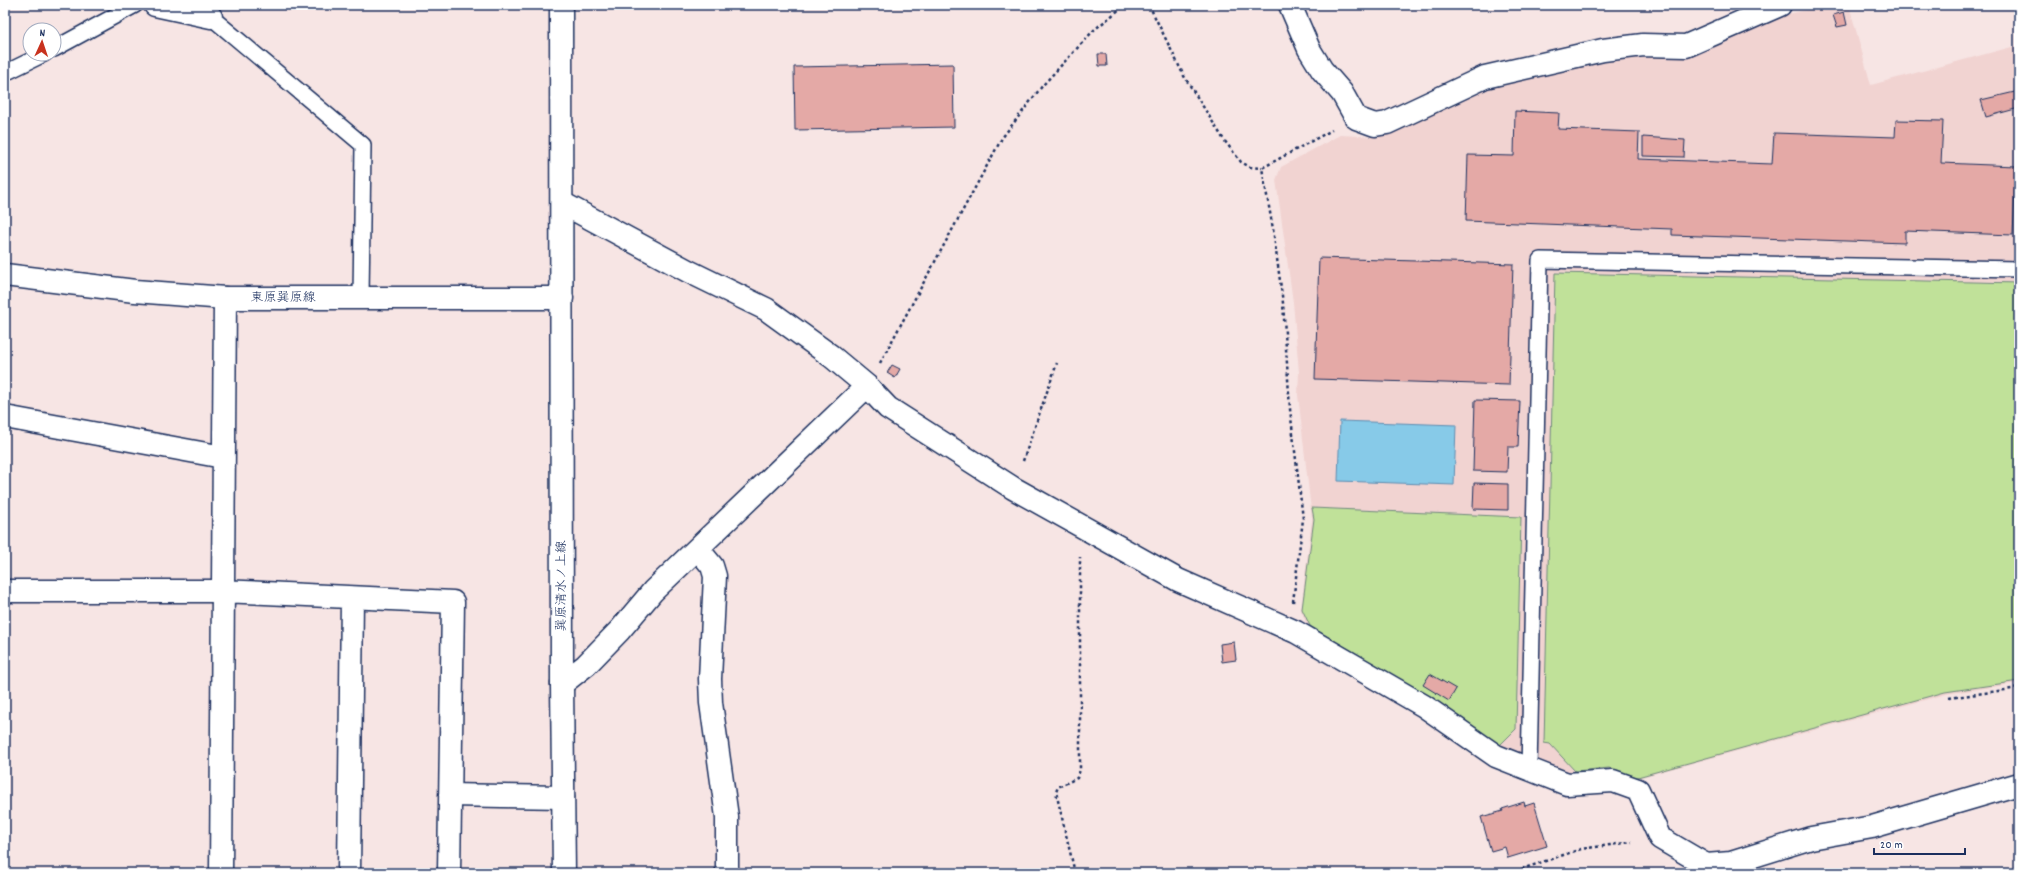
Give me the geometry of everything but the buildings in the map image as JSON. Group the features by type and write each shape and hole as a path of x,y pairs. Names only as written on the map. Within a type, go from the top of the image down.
{"street":[{"path":"155,5 211,17"},
{"name":"巽原清水ノ上線","path":"562,5 562,684 564,873"},
{"path":"1290,5 1318,65 1342,93 1356,118 1375,125 1387,124 1485,77 1604,50 1643,45 1686,46 1780,5"},
{"path":"562,203 688,271 766,309 831,356 867,386 888,408 1013,488 1084,526 1178,580 1296,632 1424,706 1496,756 1568,784 1613,781 1638,790 1660,838 1711,869 1811,838 1872,827 2019,784"},
{"name":"東原巽原線","path":"5,275 135,291 225,298 562,298"},
{"path":"221,873 225,298"},
{"path":"562,684 586,665 620,630 653,591 867,386"},
{"path":"5,417 223,457"},
{"path":"698,549 712,566 715,576 710,679 711,703 727,817 727,873"},
{"path":"5,591 222,591 453,602 449,873"},
{"path":"349,873 352,598"},
{"path":"450,795 563,797"}],"lane":[{"path":"62,45 135,5"},
{"path":"211,17 363,145 361,298"},
{"path":"5,73 28,62"},
{"path":"1529,770 1540,260 2019,269"}],"path":[{"path":"867,386 1002,138 1043,85 1094,30 1125,5"},
{"path":"1149,5 1184,76 1224,140 1241,162 1250,167 1262,168 1356,118"},
{"path":"1262,168 1273,229 1283,303 1290,409 1303,519 1292,613 1296,632"},
{"path":"1013,488 1057,364"},
{"path":"1075,873 1056,792 1058,787 1077,778 1080,770 1081,637 1079,590 1080,540 1084,526"},
{"path":"1949,698 2019,688"},
{"path":"1510,873 1581,849 1660,838"}],"shaded area":[{"path":"1830,5 1849,5 1871,85 2019,45 2019,683 1947,694 1634,779 1608,769 1575,773 1498,748 1308,628 1301,610 1312,519 1298,395 1299,372 1293,302 1276,180 1281,167 1340,135 1378,137 1489,88 1610,60 1643,56 1689,55 1788,14"}],"green space":[{"path":"1555,273 2019,283 2019,681 1945,692 1634,778 1609,768 1575,771 1550,744 1544,743"},
{"path":"1312,508 1521,517 1516,729 1499,746 1433,699 1310,626 1302,609 1314,519"}],"water":[{"path":"1340,421 1456,425 1454,485 1338,481"}]}
